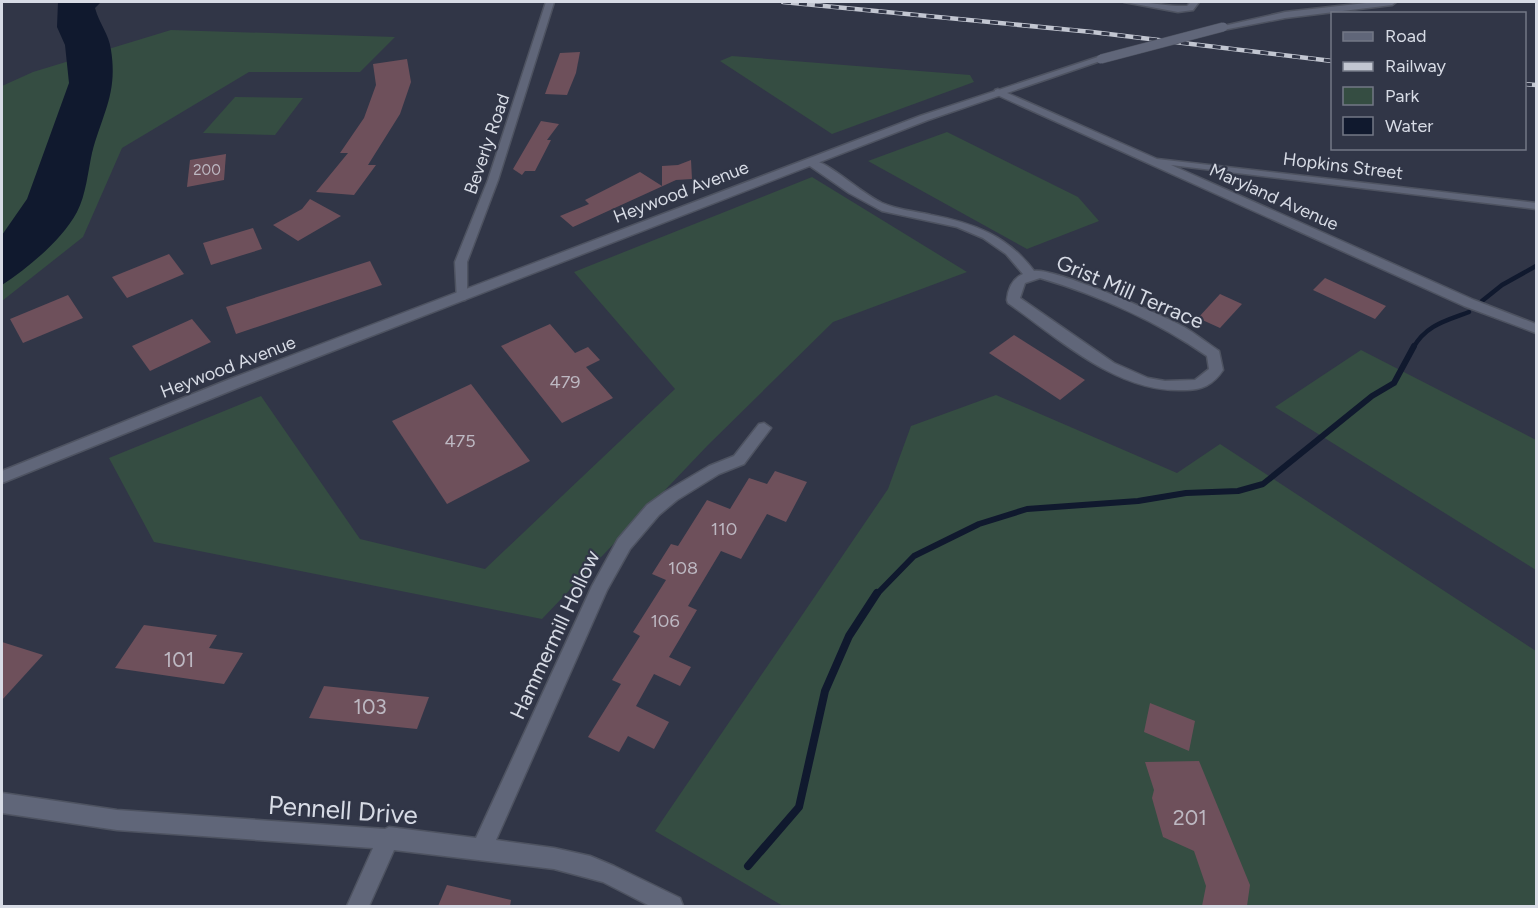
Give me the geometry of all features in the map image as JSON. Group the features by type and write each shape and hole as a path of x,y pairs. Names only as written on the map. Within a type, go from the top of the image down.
{"street":[{"name":"Beverly Road","path":"461,297 460,262 493,180 550,2"},
{"path":"1128,2 1173,9 1190,8 1195,2"},
{"name":"Heywood Avenue","path":"2,477 235,383 998,92 1101,59 1223,27 1392,2"},
{"name":"Maryland Avenue","path":"998,92 1469,303 1536,329"},
{"name":"Hopkins Street","path":"1146,160 1536,206"},
{"name":"Grist Mill Terrace","path":"811,162 873,203 899,213 966,226 996,239 1017,254 1030,275"},
{"name":"Grist Mill Terrace","path":"1030,275 1049,275 1071,283 1185,334 1214,354 1216,370 1205,382 1184,387 1164,386 1126,375 1013,300 1016,283 1030,275"},
{"name":"Hammermill Hollow","path":"482,849 600,586 624,544 653,510 671,496 714,470 739,460 764,428"},
{"name":"Pennell Drive","path":"2,803 72,816 178,826 388,837 534,855 606,873 672,906"},
{"path":"358,906 388,837"}],"green space":[{"path":"171,30 395,37 360,72 249,72 122,148 83,237 2,301 2,86 33,72"},
{"path":"732,56 970,75 974,82 832,134 720,61"},
{"path":"235,97 303,98 275,135 203,133"},
{"path":"947,132 1078,197 1099,221 1027,249 868,161"},
{"path":"812,177 967,272 833,322 708,445 542,619 154,542 109,458 261,396 360,539 485,569 675,389 574,272"},
{"path":"1361,350 1536,440 1536,570 1275,407"},
{"path":"996,395 1177,473 1220,444 1536,651 1536,906 783,906 655,831 888,489 911,426"}],"water":[{"path":"58,2 101,2 95,8 111,50 113,65 111,92 92,153 83,198 77,212 44,253 2,285 2,235 27,199 69,83 65,45 57,27"}],"building":[{"path":"580,52 576,73 567,95 545,94 560,53"},
{"path":"407,59 411,82 400,114 368,165 376,165 354,195 316,192 348,153 340,153 364,118 376,85 373,64"},
{"path":"541,121 559,124 547,140 551,140 535,171 525,171 522,175 513,169"},
{"path":"226,154 224,180 187,187 190,160"},
{"path":"691,160 692,179 676,180 573,227 560,216 589,204 585,200 640,172 662,186 662,166 678,165"},
{"path":"310,199 341,216 298,241 273,225 302,209"},
{"path":"253,228 262,249 211,265 203,243"},
{"path":"169,254 184,274 127,298 112,277"},
{"path":"370,261 382,285 236,334 226,307"},
{"path":"1325,278 1386,306 1375,319 1313,290"},
{"path":"1220,294 1242,304 1220,328 1198,318"},
{"path":"68,295 83,318 23,343 10,319"},
{"path":"192,319 211,342 150,371 132,346"},
{"path":"550,324 575,353 588,347 600,360 586,367 613,398 562,423 501,346"},
{"path":"1014,335 1085,380 1060,400 989,353"},
{"path":"471,384 530,461 447,504 392,421"},
{"path":"775,471 807,482 786,522 767,514 741,559 721,551 688,606 697,610 669,657 691,667 680,686 654,674 636,706 669,722 654,749 628,736 619,752 588,737 621,684 612,680 640,636 633,632 666,580 652,574 671,544 678,546 707,500 730,509 749,478 767,484"},
{"path":"144,625 217,635 209,648 243,653 224,684 115,668"},
{"path":"2,642 43,655 2,700"},
{"path":"324,686 429,697 417,729 309,718"},
{"path":"1150,703 1195,721 1189,751 1144,732"},
{"path":"1199,761 1250,885 1247,906 1202,906 1206,886 1194,851 1163,837 1152,798 1154,790 1145,762"},
{"path":"447,885 511,900 510,906 438,906"}],"waterway":[{"path":"1482,301 1502,285 1536,266"},
{"path":"1413,348 1430,329 1469,312"},
{"path":"876,595 914,556 979,524 1027,509 1138,501 1186,493 1238,491 1263,484 1372,396 1394,383 1414,346"},
{"path":"748,866 799,807 825,691 849,636 877,593"}],"railway":[{"path":"783,2 1092,32 1331,61"},
{"path":"1526,84 1536,85"}]}
